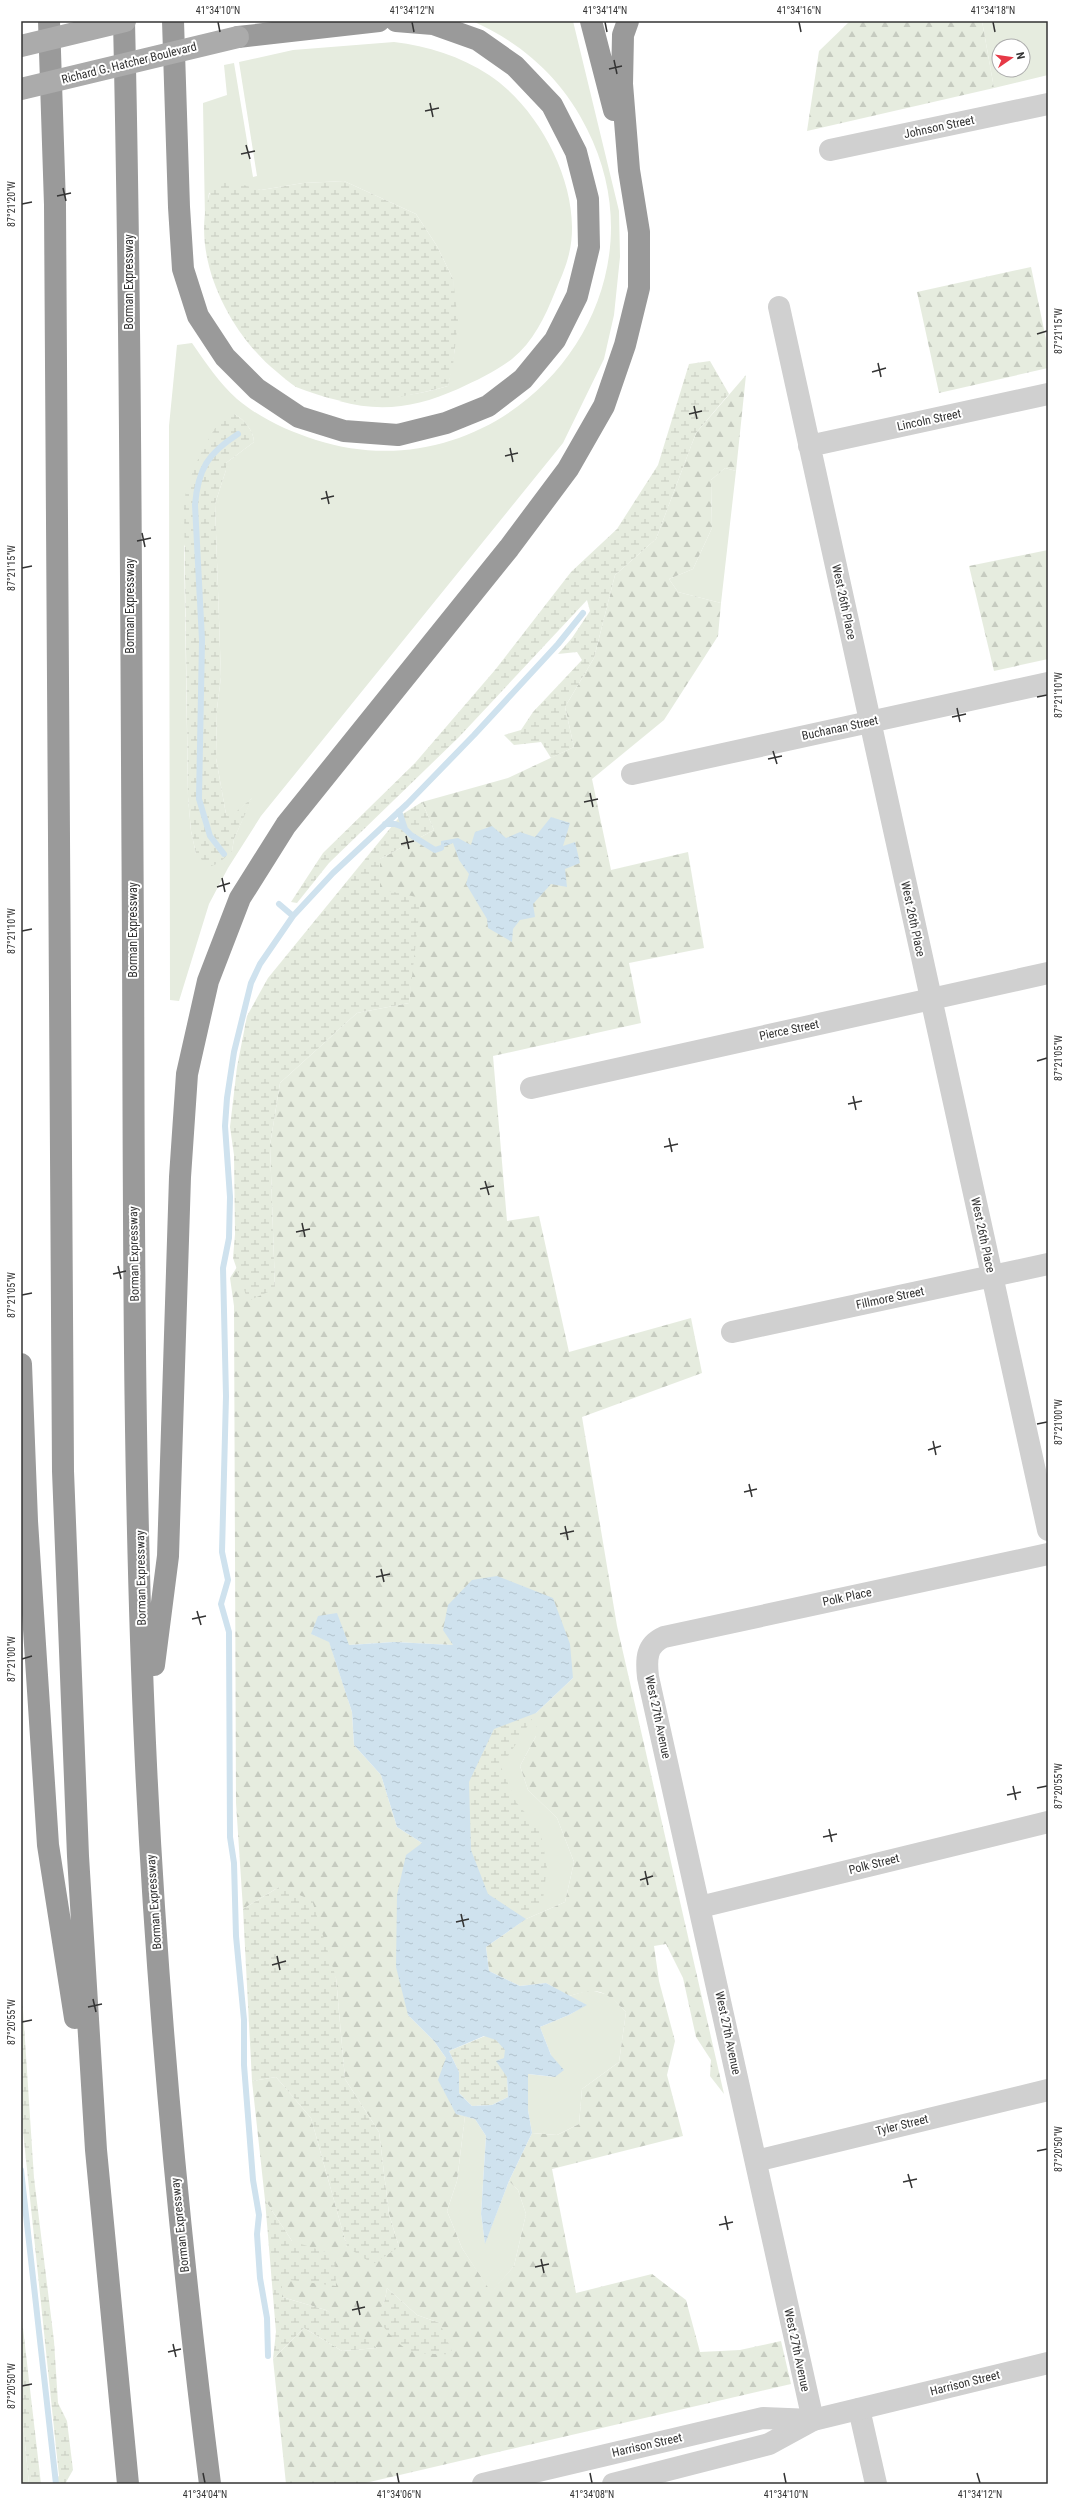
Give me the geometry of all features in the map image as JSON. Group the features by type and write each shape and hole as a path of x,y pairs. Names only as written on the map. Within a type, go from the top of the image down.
{"highway":[{"path":"50,21 55,204 63,1471 78,1856 96,2150 128,2484"},
{"name":"Borman Expressway","path":"124,21 128,202 133,1256 145,1739 154,1904 174,2173 210,2484"},
{"path":"173,21 179,207 184,269 198,316 225,357 252,384 299,416 344,431 398,435 446,423 488,406 523,379 555,340 577,296 589,247 588,199 576,152 552,106 515,66 478,40 433,24 396,21"},
{"path":"238,37 379,21"},
{"path":"591,21 629,170"},
{"path":"145,1739 168,1556 180,1177 187,1074 208,982 240,898 286,825 509,548 568,469 604,406 625,345 639,288 639,232 629,170 622,84 623,35 628,21"},
{"path":"21,1364 27,1521 48,1845 96,2150"}],"main road":[{"path":"21,46 124,21"},
{"name":"Richard G. Hatcher Boulevard","path":"21,89 238,37"}],"street":[{"name":"Johnson Street","path":"830,150 1048,104"},
{"name":"West 26th Place","path":"779,307 1048,1530"},
{"name":"Lincoln Street","path":"809,446 1048,394"},
{"name":"Buchanan Street","path":"632,774 1048,683"},
{"name":"Pierce Street","path":"531,1088 1048,973"},
{"name":"Fillmore Street","path":"732,1332 1048,1264"},
{"name":"Polk Place","path":"649,1647 656,1640 664,1637 1048,1554"},
{"name":"West 27th Avenue","path":"649,1647 647,1665 648,1677 700,1907 812,2420"},
{"name":"Polk Street","path":"700,1907 1048,1822"},
{"name":"Tyler Street","path":"756,2161 1048,2090"},
{"name":"Harrison Street","path":"613,2484 768,2444 812,2420 1048,2363"},
{"path":"859,2409 876,2484"},
{"name":"Harrison Street","path":"483,2484 763,2418 812,2420"}],"green space":[{"path":"472,21 573,21 619,211 620,257 614,315 604,359 563,443 261,816 228,868 209,904 179,1001 170,1000 169,426 177,345 192,343 230,393 256,413 275,424 316,440 385,451 449,441 507,414 555,373 589,320 608,260 609,195 587,129 566,95 554,79 540,65 508,40","holes":["234,414 250,429 254,442 226,463 226,470 215,504 221,677 217,709 216,758 226,814 230,818 252,798 234,839 232,851 196,854 191,831 188,797 184,547"]},
{"path":"850,21 982,21 994,88 807,131 819,51"},
{"path":"982,21 1048,21 1048,75 994,88 992,78 1031,78 1031,38 991,38 991,71"},
{"path":"394,42 431,49 467,62 489,75 508,90 526,109 541,130 554,154 564,179 570,205 572,230 569,254 566,264 547,311 532,337 512,359 479,379 443,395 414,404 370,407 339,401 408,395 448,386 455,349 453,279 437,246 416,214 344,181 303,183 261,190 245,187 209,193 205,220 203,103 227,95 224,65 234,63 253,177 257,176 239,62 293,50"},
{"path":"226,180 261,190 303,183 344,181 416,214 437,246 453,279 458,321 453,365 448,386 392,398 347,401 311,393 296,387 277,372 259,355 242,334 227,311 216,286 208,260 204,233 206,208 214,183"},
{"path":"1031,267 1048,349 1048,368 939,393 917,292"},
{"path":"710,361 729,394 696,433 656,539 615,575 594,658 565,707 574,747 551,758 541,742 514,745 504,735 521,730 533,712 582,660 577,652 558,654 572,638 590,611 587,600 459,737 329,863 297,903 291,902 323,853 415,763 495,670 571,572 617,529 658,465 689,364"},
{"path":"746,375 736,471 725,468 711,480 712,528 693,569 669,579 678,592 721,603 718,636 664,720 592,779 611,870 688,852 704,948 629,963 641,1023 493,1056 507,1221 539,1216 569,1352 691,1318 702,1373 582,1417 617,1626 724,2094 710,2076 711,2060 696,2037 683,1978 666,1944 654,1946 659,1981 675,2041 667,2075 683,2136 552,2169 576,2293 652,2274 686,2300 700,2352 740,2350 781,2341 791,2384 361,2484 286,2484 273,2359 304,2328 342,2351 377,2348 326,2310 282,2297 281,2279 292,2241 265,2200 252,2081 276,2077 311,2118 347,2247 399,2247 389,2214 379,2132 345,2079 336,1978 279,1887 243,1909 236,1803 234,1306 230,1278 237,1267 242,1279 275,1288 270,1145 280,1083 357,1013 409,1003 413,955 380,889 380,859 434,830 422,802 508,778 574,747 565,707 594,658 615,575 656,539 696,433","holes":["311,1634 349,1645 394,1642 453,1645 573,1678 536,1713 536,1736 520,1766 528,1790 557,1818 574,1862 565,1902 526,1919 486,1947 489,1971 520,1986 546,1983 569,1996 579,1993 595,1991 601,1992 612,1999 626,2012 619,2062 582,2089 579,2124 557,2135 532,2133 509,2181 518,2190 526,2214 514,2266 491,2292 462,2248 447,2211 457,2181 465,2116 456,2114 446,2058 434,2041 408,2015 422,1843 397,1827 381,1775 354,1745 352,1712 329,1641","387,2288 417,2315 440,2323 377,2317 385,2300"]},
{"path":"234,414 247,425 254,438 254,442 226,463 226,470 215,504 221,677 217,709 216,758 226,814 230,817 253,797 234,839 232,851 219,863 209,867 196,854 191,831 188,797 184,501 199,456 223,415"},
{"path":"725,468 736,471 721,603 678,592 669,579 693,569 712,528 711,480"},
{"path":"1048,550 1048,659 994,671 969,566"},
{"path":"422,802 434,830 380,859 380,889 421,898 409,1003 357,1013 280,1083 270,1145 275,1289 248,1301 233,1258 235,1234 234,1155 230,1127 237,1067 247,1016 268,978 401,815"},
{"path":"524,1701 536,1713 501,1767 516,1802 540,1830 547,1866 543,1900 526,1919 510,1930 470,1921 445,1739"},
{"path":"536,1713 536,1736 520,1766 528,1790 557,1818 574,1862 565,1902 526,1919 488,1894 494,1729"},
{"path":"279,1887 312,1900 336,1978 345,2079 379,2132 389,2214 399,2247 373,2264 347,2247 311,2118 276,2077 252,2081 243,1909"},
{"path":"21,1979 34,2178 54,2341 58,2403 67,2421 73,2470 65,2484 53,2484 59,2476 21,2112"},
{"path":"590,1990 609,1995 626,2012 619,2062 582,2089 579,2124 557,2135 532,2133 528,2110 528,2074 554,2077 551,2055 540,2027 569,2015 586,2005 569,1996"},
{"path":"521,2030 507,2077 508,2097 492,2105 472,2106 459,2093 459,2072 449,2051 485,2036"},
{"path":"465,2116 475,2119 486,2136 481,2214 485,2243 509,2181 518,2190 526,2214 514,2266 491,2293 462,2248 447,2211 457,2181"},
{"path":"265,2200 292,2241 335,2255 336,2286 282,2279 282,2297 326,2310 355,2328 377,2348 342,2351 304,2328 273,2359 276,2332"},
{"path":"387,2288 417,2315 440,2323 453,2354 426,2354 416,2352 401,2345 393,2338 376,2317 385,2300"},
{"path":"21,2311 41,2484 29,2484 21,2404"},
{"path":"21,2404 29,2484 21,2484"}],"water":[{"path":"551,817 570,823 563,846 575,842 580,863 565,869 567,887 551,884 533,904 535,917 520,920 513,929 512,942 488,928 487,919 466,884 469,874 459,860 453,843 441,848 441,841 458,838 471,845 475,832 492,826 506,838 520,832 535,837"},
{"path":"497,1576 553,1598 570,1644 573,1678 536,1713 494,1729 469,1782 471,1850 488,1894 526,1919 486,1947 489,1971 520,1986 546,1983 587,2005 569,2015 540,2027 551,2055 564,2070 555,2077 528,2074 528,2110 532,2133 509,2181 485,2244 481,2214 486,2136 475,2119 456,2114 438,2080 446,2058 434,2041 408,2015 396,1967 397,1895 406,1855 422,1843 397,1827 381,1775 354,1745 352,1712 329,1642 311,1634 318,1616 337,1613 349,1645 394,1642 453,1645 443,1630 448,1605 472,1580","holes":["484,2036 496,2040 505,2050 504,2058 496,2061 507,2077 508,2097 492,2105 472,2106 459,2093 459,2072 449,2051"]}],"waterway":[{"path":"224,854 210,836 199,799 202,640 195,505 196,492 206,463 219,448 238,434"},
{"path":"268,2356 267,2318 260,2278 257,2234 259,2215 253,2180 244,2065 244,2020 236,1936 234,1863 230,1837 229,1632 221,1604 228,1580 222,1552 226,1396 223,1268 229,1238 230,1197 225,1126 227,1098 234,1052 251,983 260,964 293,916 333,873 407,804 474,735 558,644 583,613"},
{"path":"399,811 405,829"},
{"path":"385,824 395,824 403,827 411,835 435,850 441,848"},
{"path":"279,904 293,916"},
{"path":"21,2170 56,2484"}]}
